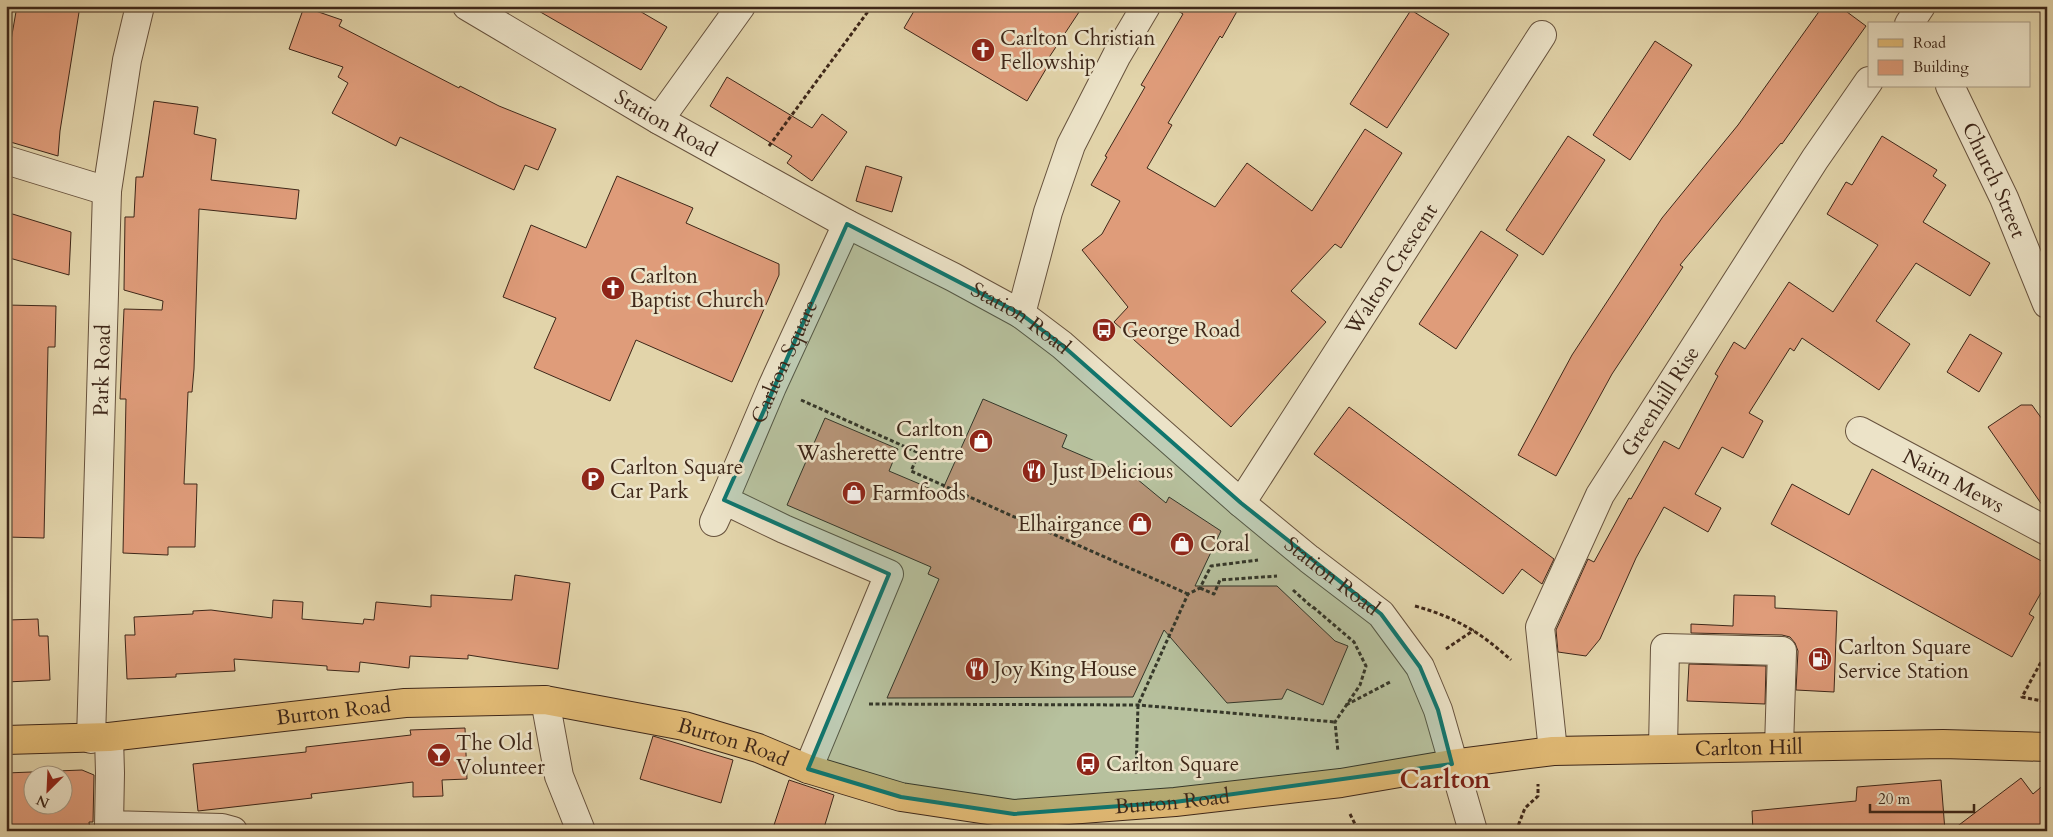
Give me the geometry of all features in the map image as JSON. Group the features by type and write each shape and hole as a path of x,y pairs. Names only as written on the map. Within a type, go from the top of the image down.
{"main road":[{"name":"Burton Road","path":"6,740 100,738 404,702 545,700 684,726 758,748 808,769 901,797 1014,814 1175,802 1341,783 1452,764"},
{"name":"Carlton Hill","path":"1452,764 1553,751 1943,744 2047,747"}],"street":[{"name":"Park Road","path":"109,828 100,738 107,191 127,60 140,6"},
{"name":"Station Road","path":"467,6 659,120 847,224 953,277 1021,314 1062,345 1241,503 1308,559 1381,614 1420,667 1438,710 1452,764 1473,831"},
{"path":"659,120 741,6"},
{"path":"1021,314 1048,212 1071,145 1117,55 1146,6"},
{"path":"1910,22 1922,6"},
{"path":"1922,6 1925,22"},
{"name":"Walton Crescent","path":"1241,503 1542,36"},
{"name":"Greenhill Rise","path":"1553,751 1540,627 1600,495 1815,160 1868,82"},
{"name":"Church Street","path":"1951,88 2004,198 2047,304"},
{"path":"6,160 107,191"},
{"name":"Carlton Square","path":"808,769 889,574 784,529 719,511 772,387 847,224"},
{"name":"Nairn Mews","path":"1860,431 2047,531"},
{"path":"1663,749 1665,648 1782,651 1779,747"},
{"path":"545,700 559,776 581,831"},
{"path":"109,828 222,828 234,831"}],"path":[{"path":"751,171 872,6"},
{"path":"772,387 919,453 911,471 1188,594"},
{"path":"1135,805 1138,704 1188,594 1200,588 1211,566 1258,559"},
{"path":"1308,559 1313,608 1354,642 1366,666 1360,685 1335,722 1341,783 1345,802 1356,826 1368,831"},
{"path":"1200,588 1214,594 1220,580 1278,576"},
{"path":"1381,614 1413,605 1444,614 1474,630"},
{"path":"2047,651 2022,697 2047,702"},
{"path":"834,704 1138,704 1335,722"},
{"path":"1509,831 1516,830"}],"highlighted area":[{"path":"847,224 1021,314 1062,345 1241,503 1381,614 1420,667 1438,710 1452,764 1175,802 1014,814 901,797 808,769 889,574 724,500"}],"building":[{"path":"17,6 80,6 60,131 58,156 7,141 11,116 6,116 6,69"},
{"path":"530,6 631,6 667,27 641,70"},
{"name":"Carlton Christian Fellowship","path":"917,6 1083,6 1046,62 1049,64 1027,101 904,28"},
{"path":"1170,6 1240,6 1168,123 1172,125 1147,168 1215,207 1247,163 1312,211 1365,129 1402,153 1341,248 1335,244 1291,291 1326,322 1231,427 1114,322 1128,307 1082,250 1102,234 1120,201 1091,185 1107,157 1105,156 1145,87 1141,85 1183,14"},
{"path":"1823,6 1839,6 1866,26 1782,144 1680,265 1683,267 1612,374 1556,476 1518,455 1572,355 1662,218 1738,125"},
{"path":"304,7 342,20 339,26 459,88 460,86 499,106 556,129 538,170 525,165 514,190 400,137 396,146 332,113 348,83 338,77 343,67 289,49"},
{"path":"1411,10 1449,34 1387,128 1350,104"},
{"path":"1655,41 1692,65 1630,160 1593,135"},
{"path":"727,77 812,128 822,114 847,132 812,181 787,163 792,156 710,106"},
{"path":"154,101 198,107 194,134 216,139 211,180 299,190 296,219 199,209 194,369 192,392 188,392 184,484 197,484 195,547 168,547 168,555 123,553 126,399 120,399 124,309 162,310 163,301 124,290 125,217 134,217 136,177 143,177"},
{"path":"1568,136 1605,160 1543,255 1506,230"},
{"path":"1882,136 1937,170 1933,176 1946,185 1923,222 1990,263 1970,296 1916,263 1876,321 1910,344 1879,390 1802,338 1794,351 1790,348 1749,413 1763,421 1743,458 1722,447 1695,494 1721,508 1708,532 1664,507 1636,558 1600,639 1586,656 1558,652 1556,630 1588,559 1594,562 1629,498 1631,499 1664,441 1679,449 1718,376 1715,374 1734,342 1745,349 1789,282 1833,312 1878,245 1827,214 1846,182 1852,185"},
{"path":"866,166 902,177 892,212 856,201"},
{"path":"617,176 693,208 686,223 779,264 779,275 732,382 636,340 610,401 534,368 556,318 503,297 531,225 586,248"},
{"path":"6,212 71,232 69,275 6,257"},
{"path":"1481,231 1518,255 1456,349 1419,324"},
{"path":"6,305 56,306 55,347 48,347 44,538 6,537"},
{"path":"1970,334 2002,353 1979,392 1947,372"},
{"path":"983,399 1067,435 1062,447 1137,479 1166,503 1169,497 1221,531 1195,586 1277,586 1335,641 1348,646 1323,705 1287,689 1282,699 1227,703 1164,630 1133,697 887,698 939,579 928,574 931,567 787,505 825,418 898,449 889,471 941,493"},
{"path":"2021,405 2032,405 2047,426 2047,512 1988,427"},
{"path":"1349,407 1554,559 1542,584 1522,569 1503,594 1314,454"},
{"path":"1872,469 2047,564 2047,582 2029,614 2034,617 2012,657 1771,524 1792,484 1849,515"},
{"path":"515,575 570,583 558,669 468,655 468,659 410,656 409,668 360,662 359,672 327,670 327,666 234,659 235,671 176,674 176,677 127,679 125,635 135,635 134,617 193,614 193,611 211,610 272,618 273,600 303,602 302,619 363,624 364,619 374,620 376,602 431,607 431,595 512,600"},
{"path":"1734,595 1775,596 1775,608 1837,611 1834,692 1796,690 1798,651 1790,637 1782,635 1691,633 1691,624 1733,626"},
{"path":"38,619 39,636 48,636 50,680 6,682 6,638 9,638 8,620"},
{"path":"1689,664 1766,666 1765,704 1687,701"},
{"path":"465,728 467,779 442,780 443,796 413,797 413,782 311,794 312,798 198,811 193,764 306,752 306,747 411,735 410,730"},
{"path":"653,736 733,760 721,803 640,779"},
{"path":"72,770 82,770 94,775 93,822 89,822 90,831 6,831 6,773 22,772 22,814 72,814"},
{"path":"2021,778 2033,794 2047,782 2047,831 1951,831"},
{"path":"789,780 834,795 823,831 772,831"},
{"path":"1941,780 1945,831 1753,831 1752,811 1856,801 1857,787"}],"place":[{"name":"Carlton Christian Fellowship","path":"983,50"},
{"name":"Carlton Baptist Church","path":"613,288"},
{"name":"George Road","path":"1104,330"},
{"name":"Carlton Washerette Centre","path":"981,441"},
{"name":"Just Delicious","path":"1034,471"},
{"name":"Carlton Square Car Park","path":"593,479"},
{"name":"Farmfoods","path":"854,493"},
{"name":"Elhairgance","path":"1140,524"},
{"name":"Coral","path":"1182,544"},
{"name":"Carlton Square Service Station","path":"1820,659"},
{"name":"Joy King House","path":"977,669"},
{"name":"The Old Volunteer","path":"439,755"},
{"name":"Carlton Square","path":"1088,764"}],"district":[{"name":"Carlton","path":"1445,779"}]}
